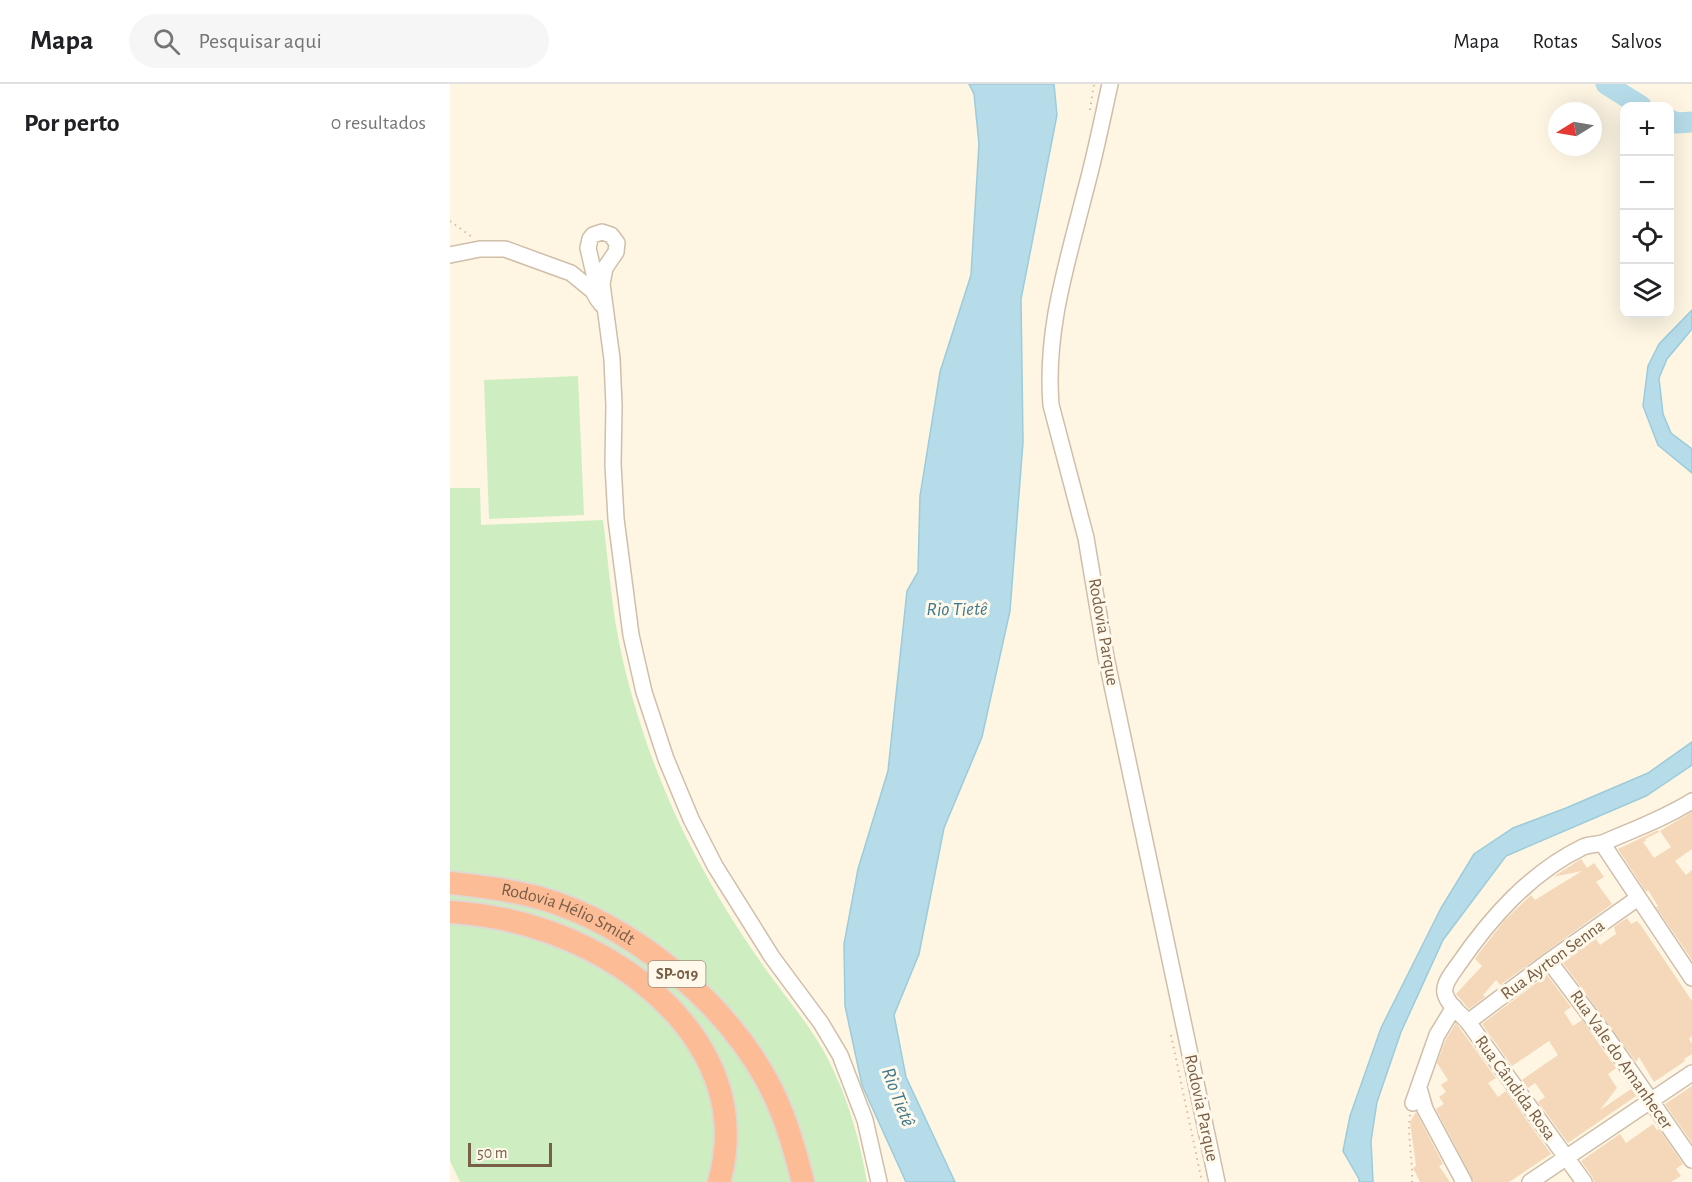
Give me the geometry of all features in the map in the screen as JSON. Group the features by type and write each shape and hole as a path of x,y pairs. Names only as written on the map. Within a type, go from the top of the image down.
{"highway":[{"name":"Rodovia Hélio Smidt","path":"450,883 485,886 556,904 602,923 632,941 678,975 712,1006 741,1039 766,1080 787,1128 803,1182"},
{"name":"Rodovia Hélio Smidt","path":"450,912 502,919 587,948 625,971 661,1000 700,1045 717,1077 724,1103 727,1130 726,1156 719,1182"}],"street":[{"name":"Rodovia Parque","path":"1110,84 1086,191 1062,277 1053,323 1050,362 1051,405 1086,538 1106,657 1217,1182"},
{"path":"606,322 588,248 590,239 602,232 615,239 617,248 605,268 602,284 612,359 616,519 631,635 644,692 666,759 691,819 715,866 772,957 821,1023 840,1055 865,1120 879,1182"},
{"path":"450,255 480,249 506,249 537,259 577,277 593,291 601,304"},
{"path":"1413,1103 1450,1001 1445,986 1469,947 1511,898 1572,853 1588,845 1602,843 1670,814 1692,801"},
{"path":"1602,843 1692,978"},
{"name":"Rua Ayrton Senna","path":"1468,1022 1638,898"},
{"name":"Rua Vale do Amanhecer","path":"1550,961 1692,1160"},
{"name":"Rua Cândida Rosa","path":"1450,1001 1468,1022 1584,1182"},
{"path":"1530,1182 1692,1072"},
{"path":"1419,1088 1425,1109 1464,1182"}],"path":[{"path":"1412,1182 1413,1165 1409,1127 1413,1103"}],"green space":[{"path":"578,376 584,515 489,519 484,380"},
{"path":"450,488 480,488 481,525 603,520 618,637 642,728 663,787 689,844 724,907 814,1035 829,1061 853,1120 867,1182 814,1182 793,1114 637,933 450,872"},
{"path":"450,889 537,905 628,947 707,1011 761,1083 796,1182 726,1182 731,1102 629,965 450,905"},
{"path":"450,923 484,927 518,935 567,952 613,977 667,1022 688,1050 704,1079 713,1112 714,1146 706,1182 460,1182 450,1161"}],"water":[{"name":"Rio Tietê","path":"969,84 1054,84 1057,115 1021,299 1023,442 1010,611 982,737 944,828 919,954 894,1015 906,1077 955,1182 906,1182 862,1085 845,1006 844,944 858,869 888,771 907,591 918,572 920,496 940,372 971,275 979,144 974,94"},
{"path":"1692,310 1692,329 1667,359 1659,378 1663,414 1671,433 1692,449 1692,473 1658,445 1643,406 1648,366 1659,344"},
{"path":"1692,742 1692,765 1646,796 1506,856 1443,940 1401,1032 1377,1102 1371,1141 1373,1182 1359,1182 1343,1151 1350,1116 1381,1028 1441,908 1474,854 1513,828 1648,773"}],"building":[{"path":"1692,812 1692,849 1675,861 1686,875 1692,870 1692,960 1656,907 1658,906 1648,890 1646,892 1618,849 1658,830 1659,832 1643,842 1654,858 1671,847 1660,831"},
{"path":"1581,859 1587,868 1594,863 1604,877 1596,882 1612,904 1500,985 1496,980 1483,995 1485,997 1469,1009 1456,994 1482,966 1475,959 1479,953 1505,920 1531,895 1535,900 1582,871 1553,877"},
{"path":"1627,918 1631,924 1637,921 1642,927 1692,1001 1692,1036 1689,1039 1692,1044 1692,1054 1654,1082 1639,1057 1636,1062 1563,963 1596,939 1600,945 1616,934 1614,927"},
{"path":"1547,975 1571,1007 1564,1012 1573,1026 1582,1020 1616,1068 1608,1074 1617,1088 1600,1110 1631,1089 1636,1096 1568,1143 1538,1102 1545,1097 1535,1083 1528,1088 1522,1080 1558,1055 1549,1041 1512,1066 1482,1024"},
{"path":"1456,1023 1496,1078 1488,1083 1498,1097 1506,1091 1551,1154 1509,1182 1474,1182 1436,1109 1444,1104 1439,1097 1446,1092 1441,1085 1448,1080 1437,1063 1446,1039"},
{"path":"1692,1086 1692,1143 1665,1104"},
{"path":"1416,1112 1443,1164 1439,1166 1450,1182 1420,1182 1413,1168 1416,1166 1410,1122"},
{"path":"1653,1124 1683,1164 1676,1169 1681,1176 1671,1182 1594,1182 1581,1161 1620,1134 1626,1143"}],"waterway":[{"name":"Rio Tietê","path":"1606,84 1635,102"},
{"name":"Rio Tietê","path":"1674,122 1692,122"}]}
